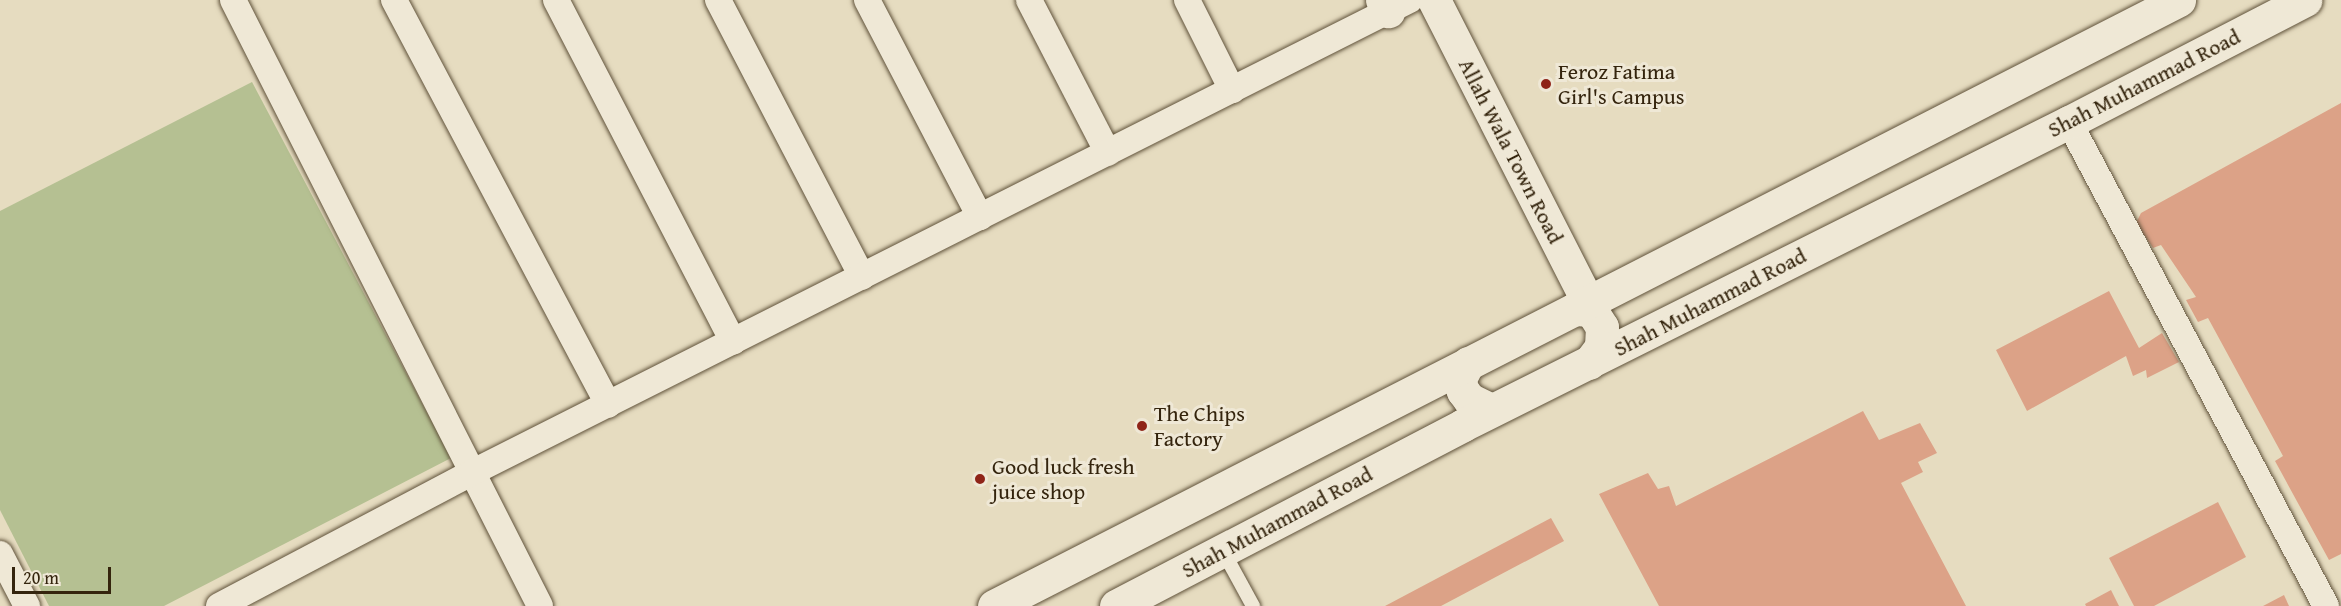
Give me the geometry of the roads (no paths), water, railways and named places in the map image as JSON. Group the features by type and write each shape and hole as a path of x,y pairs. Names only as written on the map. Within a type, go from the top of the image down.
{"main road":[{"name":"Allah Wala Town Road","path":"1434,0 1581,305"},
{"path":"994,606 2179,0"},
{"name":"Shah Muhammad Road","path":"1116,606 1492,410 2070,122 2304,0"},
{"path":"1581,305 1591,310 1602,327 1601,347 1588,363"},
{"path":"1468,363 1459,381 1463,391 1469,399 1492,410"}],"street":[{"path":"233,0 540,606"},
{"path":"394,0 608,405"},
{"path":"556,0 733,342"},
{"path":"718,0 862,277"},
{"path":"867,0 980,217"},
{"path":"1029,0 1108,153"},
{"path":"1187,0 1233,90"},
{"path":"219,606 473,472 1233,90 1393,4"},
{"path":"2070,122 2326,606"},
{"path":"0,554 27,606"}],"lane":[{"path":"1223,551 1253,606"}],"place":[{"name":"Feroz Fatima Girl's Campus","path":"1546,84"},
{"name":"The Chips Factory","path":"1142,426"},
{"name":"Good luck fresh juice shop","path":"980,479"}]}
